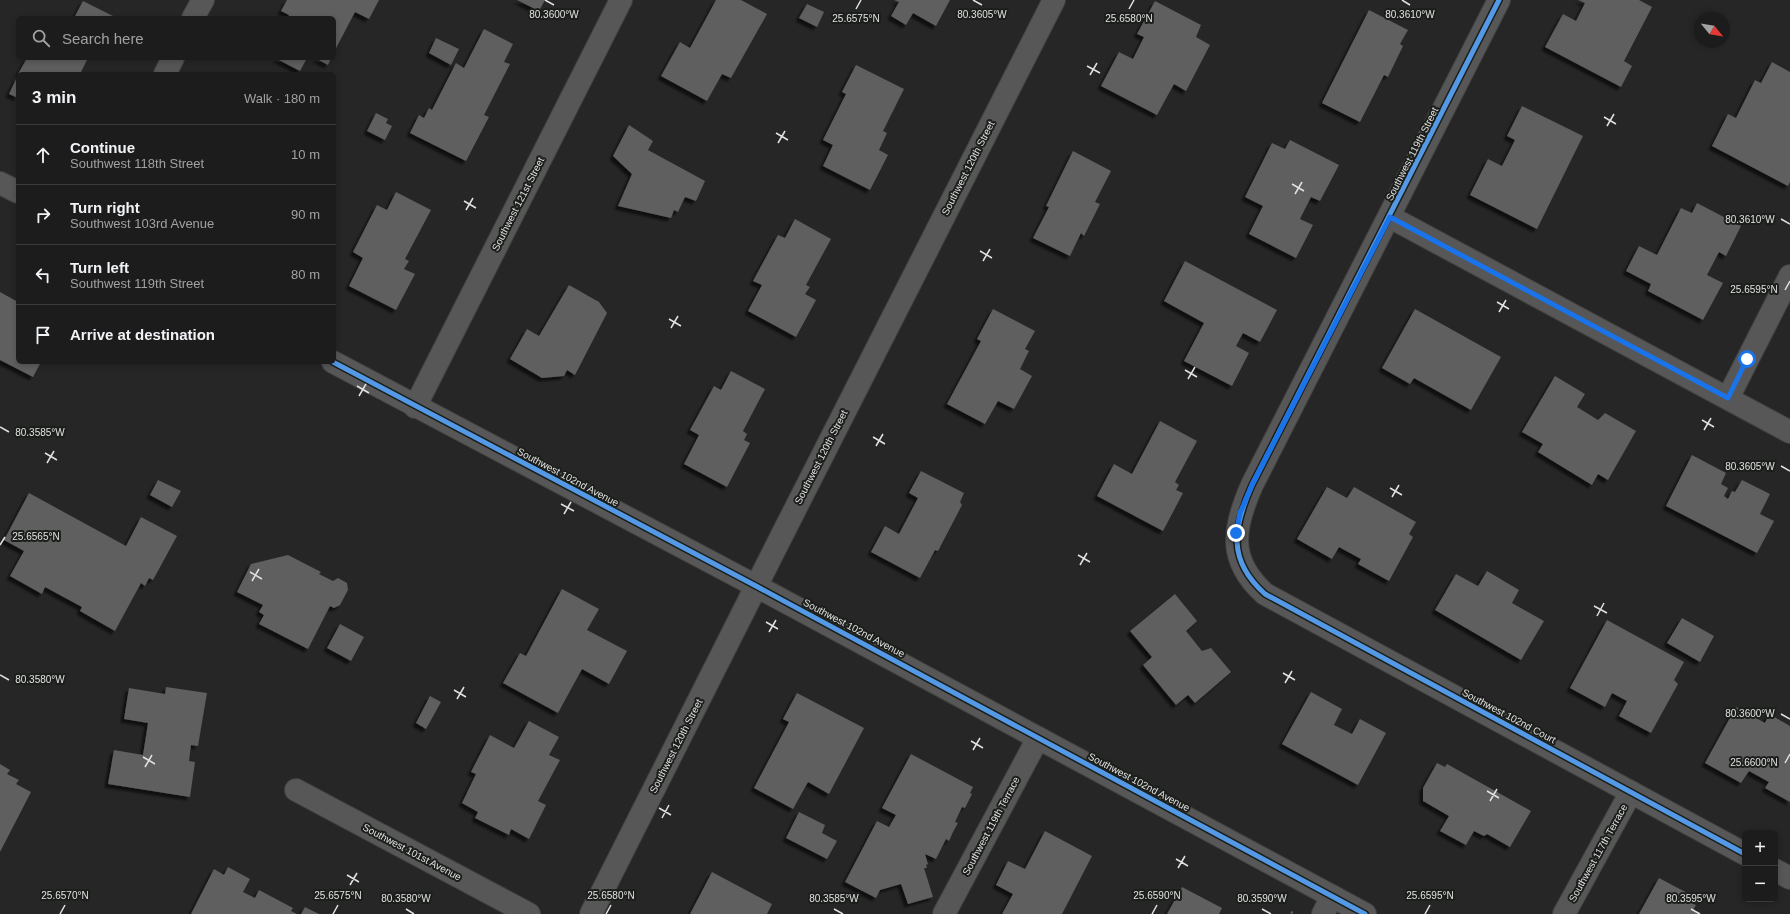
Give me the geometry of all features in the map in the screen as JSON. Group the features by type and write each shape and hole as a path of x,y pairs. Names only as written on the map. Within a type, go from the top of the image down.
{"street":[{"path":"194,16 203,0"},
{"name":"Southwest 121st Street","path":"415,407 621,0"},
{"name":"Southwest 120th Street","path":"591,914 1054,0"},
{"name":"Southwest 119th Street","path":"1265,594 1256,586 1238,554 1236,533 1240,513 1252,485 1390,217 1499,0"},
{"path":"166,72 172,60"},
{"path":"0,183 16,191"},
{"path":"1390,217 1790,432"},
{"path":"1728,398 1790,276"},
{"name":"Southwest 102nd Avenue","path":"336,364 415,407 756,586 1038,738 1328,905 1365,914"},
{"name":"Southwest 102nd Court","path":"1265,594 1742,852"},
{"name":"Southwest 119th Terrace","path":"944,914 1038,738"},
{"name":"Southwest 101st Avenue","path":"296,790 529,914"},
{"name":"Southwest 117th Terrace","path":"1564,914 1631,792"},
{"path":"1778,872 1790,878"}],"building":[{"path":"287,0 379,0 369,19 355,12 336,48 336,16 289,16 281,11"},
{"path":"517,0 545,0 539,11"},
{"path":"716,0 741,0 767,14 731,78 722,74 707,101 661,76 680,42 690,48"},
{"path":"894,0 950,0 936,26 913,13 906,25 891,16 899,2"},
{"path":"1578,0 1639,0 1652,7 1624,61 1632,66 1621,87 1545,47 1563,14 1576,21 1585,3"},
{"path":"83,1 113,16 75,16"},
{"path":"1155,1 1201,25 1196,37 1210,45 1186,91 1174,84 1157,115 1101,86 1119,52 1133,59 1144,37 1137,34"},
{"path":"807,4 824,12 817,27 799,18"},
{"path":"1369,10 1408,30 1400,44 1403,46 1388,77 1384,75 1360,122 1322,103"},
{"path":"484,29 513,44 504,62 510,64 484,115 489,117 466,161 410,133 419,115 424,118 429,108 432,110 456,63 464,68"},
{"path":"436,38 459,49 451,65 429,53"},
{"path":"26,60 87,60 81,72 19,72"},
{"path":"279,60 306,60 300,71"},
{"path":"319,60 330,60 328,65"},
{"path":"1772,62 1790,72 1790,182 1788,186 1712,146 1728,114 1736,118 1755,80 1761,83"},
{"path":"856,65 904,89 883,131 887,133 879,150 888,155 870,190 823,166 833,145 823,140 846,94 842,92"},
{"path":"16,79 16,97 9,94"},
{"path":"1522,106 1583,136 1537,229 1470,195 1488,159 1502,166 1515,140 1507,136"},
{"path":"376,113 388,119 386,123 392,126 385,140 367,131"},
{"path":"629,125 653,141 648,150 705,181 696,201 685,197 678,212 674,210 671,218 618,206 632,174 613,156"},
{"path":"1290,140 1339,165 1320,201 1311,197 1300,219 1313,225 1296,258 1249,234 1263,206 1245,197 1272,143 1285,149"},
{"path":"1073,151 1111,171 1095,202 1100,204 1084,236 1081,233 1070,256 1033,238 1049,207 1046,206"},
{"path":"396,192 431,210 405,259 409,261 404,269 415,274 396,310 349,286 363,258 353,252 377,205 387,210"},
{"path":"1697,203 1741,226 1726,256 1719,252 1707,275 1723,283 1703,320 1648,291 1651,284 1626,271 1639,246 1657,255 1681,208 1692,213"},
{"path":"795,219 831,239 806,285 810,287 805,294 816,300 796,337 748,311 762,285 753,281 778,235 785,238"},
{"path":"1185,261 1277,310 1260,342 1243,333 1236,346 1249,353 1232,386 1184,361 1204,323 1164,301"},
{"path":"569,285 599,302 607,313 575,375 567,370 564,376 542,378 510,359 527,329 539,336"},
{"path":"0,292 16,301 16,364 40,364 33,377 0,360"},
{"path":"993,309 1035,331 1025,349 1029,351 1020,369 1032,376 1014,409 998,401 985,424 947,404 981,341 977,339"},
{"path":"1415,309 1501,357 1471,410 1414,378 1410,384 1382,368"},
{"path":"731,371 765,389 743,431 747,434 744,440 750,443 727,487 684,464 699,435 690,430 714,386 721,390"},
{"path":"1555,376 1585,394 1577,407 1598,420 1605,413 1636,431 1608,480 1598,474 1592,485 1538,452 1543,444 1522,432"},
{"path":"1160,421 1197,441 1175,482 1179,485 1176,490 1183,493 1163,531 1097,496 1114,464 1132,474"},
{"path":"1692,455 1726,473 1721,484 1728,488 1724,496 1728,499 1732,491 1735,492 1742,480 1770,494 1760,514 1774,521 1757,553 1666,506"},
{"path":"921,471 964,493 960,502 962,505 938,551 935,550 920,578 871,552 885,526 899,534 918,498 909,493"},
{"path":"158,480 181,491 172,507 150,495"},
{"path":"1327,487 1347,498 1354,487 1416,522 1409,534 1413,537 1389,581 1358,564 1361,559 1339,547 1332,559 1297,539"},
{"path":"29,493 126,546 141,517 177,536 153,580 149,578 145,586 141,583 115,631 80,611 82,607 45,587 42,594 10,576 24,551 4,540"},
{"path":"288,555 321,572 319,574 333,581 338,578 347,583 348,590 340,605 334,608 330,606 308,649 259,624 264,615 259,612 263,605 237,592 251,564"},
{"path":"1487,571 1519,590 1512,603 1544,621 1521,660 1435,610 1456,574 1478,586"},
{"path":"562,589 599,609 587,630 627,651 609,684 582,669 558,713 503,683 520,653 526,656"},
{"path":"1175,594 1197,621 1186,631 1202,651 1211,648 1231,672 1195,703 1188,695 1176,705 1143,665 1152,657 1130,631"},
{"path":"1682,618 1714,636 1700,662 1667,643"},
{"path":"1607,620 1684,662 1674,680 1678,684 1651,733 1619,716 1627,701 1612,693 1605,707 1570,688"},
{"path":"340,624 364,637 351,661 327,648"},
{"path":"166,687 207,693 198,746 191,745 189,761 195,762 190,797 108,784 114,750 143,755 148,723 124,719 129,688 165,694"},
{"path":"1311,692 1342,709 1334,725 1352,734 1360,719 1386,733 1358,785 1282,744"},
{"path":"797,693 864,728 829,794 808,782 793,809 754,788 789,722 783,719"},
{"path":"430,696 441,702 426,729 416,723"},
{"path":"1736,707 1765,723 1769,714 1790,726 1790,802 1765,788 1769,782 1749,771 1741,783 1705,763"},
{"path":"529,721 559,737 549,755 560,760 538,801 546,805 529,839 511,829 509,835 475,818 478,812 462,803 476,774 471,772 490,735 514,748"},
{"path":"911,754 973,787 970,793 972,794 965,808 962,807 955,822 958,823 949,841 946,839 936,859 925,854 928,864 926,865 927,868 924,868 933,897 908,904 901,884 880,890 876,898 845,882 877,821 889,827 896,815 882,808"},
{"path":"1437,763 1445,767 1447,764 1531,811 1510,847 1487,834 1484,836 1474,831 1466,845 1440,831 1449,816 1423,801 1423,788"},
{"path":"0,764 10,770 7,774 19,780 16,784 31,792 0,852"},
{"path":"799,812 825,825 822,833 837,841 827,859 786,838"},
{"path":"1045,831 1092,856 1062,914 1002,914 1013,894 996,885 1008,861 1025,869"},
{"path":"228,867 250,879 243,892 255,898 259,890 293,908 291,911 297,914 191,914 214,869 224,875"},
{"path":"712,872 772,904 767,914 690,914"},
{"path":"1659,878 1693,896 1689,902 1696,905 1693,910 1700,914 1639,914"},
{"path":"1182,887 1222,908 1219,914 1167,914"},
{"path":"305,907 319,914 301,914"}],"cycle path":[{"path":"1499,0 1252,485 1241,515 1238,529 1237,543 1239,556 1244,569 1265,594 1742,852"},
{"path":"336,364 756,586 1365,914"}],"route":[{"path":"1236,533 1240,513 1252,485 1390,217 1728,398 1747,359"}]}
